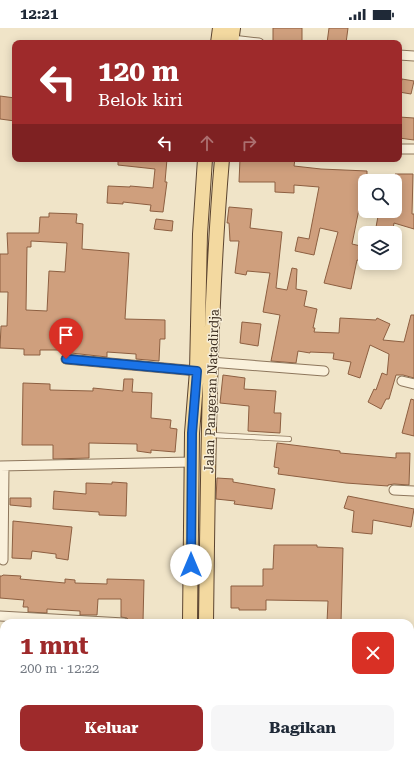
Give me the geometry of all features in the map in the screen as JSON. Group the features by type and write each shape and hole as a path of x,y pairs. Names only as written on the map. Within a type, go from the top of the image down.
{"main road":[{"path":"220,28 229,39"},
{"name":"Jalan Pangeran Natadirdja","path":"190,619 192,462 197,371 200,234 205,162"},
{"name":"Jalan Pangeran Natadirdja","path":"206,619 210,362 216,225 222,162"}],"street":[{"path":"402,55 414,56"},
{"path":"402,149 414,150"},
{"path":"66,359 197,371"},
{"path":"210,362 324,371"},
{"path":"402,381 414,384"},
{"path":"3,560 2,466 192,462"},
{"path":"394,490 414,491"},
{"path":"0,616 53,619"}],"lane":[{"path":"209,435 289,439"}],"building":[{"path":"273,28 302,28 302,40 273,40"},
{"path":"329,28 348,28 346,40 327,40"},
{"path":"402,79 414,81 411,94 402,92"},
{"path":"0,96 12,98 12,121 0,119"},
{"path":"402,117 414,118 414,140 402,138"},
{"path":"118,162 167,162 165,182 167,182 163,212 150,211 151,205 123,202 123,204 107,203 108,186 153,188 155,169 118,165"},
{"path":"240,162 295,162 294,166 367,171 367,174 358,174 358,214 352,244 358,245 358,260 351,289 324,283 338,232 320,228 314,255 295,251 298,237 309,239 319,187 294,185 294,193 275,192 275,182 239,182"},
{"path":"402,174 413,174 412,214 414,214 414,229 394,223 394,226 376,226 378,218 402,218"},
{"path":"229,207 252,209 250,228 282,232 276,288 287,290 292,268 297,269 296,289 307,291 304,306 317,309 313,328 315,328 314,332 339,333 340,318 376,320 377,318 390,324 383,340 404,342 411,315 414,315 414,378 396,375 389,399 386,399 381,409 368,402 374,389 376,390 382,373 387,375 389,354 370,345 360,378 348,374 351,362 333,359 334,353 310,353 298,351 296,363 271,361 280,315 263,312 270,273 247,271 246,275 235,273 239,241 230,241 229,223 227,223"},
{"path":"49,213 77,214 76,223 83,224 82,249 129,253 125,319 165,320 165,339 160,339 159,361 136,359 136,354 107,352 107,357 71,353 71,350 40,350 40,355 24,355 24,349 0,348 1,326 7,326 8,292 0,292 0,254 8,254 7,233 39,233 40,217 49,217","holes":["31,241 67,243 65,272 49,271 47,311 26,310 27,247 31,247"]},
{"path":"156,219 173,221 172,231 154,229"},
{"path":"242,322 261,324 258,346 240,343"},
{"path":"223,375 245,378 244,389 276,391 274,413 281,413 280,433 248,431 249,406 220,403"},
{"path":"124,379 133,379 132,392 152,393 151,418 171,420 170,428 177,429 175,452 151,450 151,453 137,451 137,444 89,443 89,458 53,459 53,445 22,445 23,383 50,384 50,390 93,391 93,388 123,391"},
{"path":"411,399 414,400 414,436 402,433"},
{"path":"277,443 340,451 340,453 396,458 396,453 410,453 409,485 394,484 388,486 346,483 278,474 279,468 274,467"},
{"path":"217,478 233,479 233,482 275,489 272,509 234,504 235,501 216,499"},
{"path":"112,482 127,483 126,516 99,515 99,512 53,509 54,491 86,494 86,483 112,484"},
{"path":"348,496 414,509 411,527 373,520 372,534 352,532 354,511 344,508"},
{"path":"10,498 31,498 31,507 10,505"},
{"path":"13,521 72,527 68,560 56,558 56,554 32,551 31,559 12,558"},
{"path":"274,545 317,545 317,547 343,548 341,619 327,619 328,601 266,600 266,610 239,610 239,608 231,608 231,586 263,586 263,569 273,569"},
{"path":"0,576 21,576 20,579 65,583 65,579 75,580 75,583 107,584 107,579 144,580 143,619 128,619 121,617 121,599 98,599 97,615 80,615 80,611 47,609 47,613 28,612 28,607 23,607 24,600 0,598"}],"route":[{"path":"66,359 197,371 192,433 191,565"}]}
